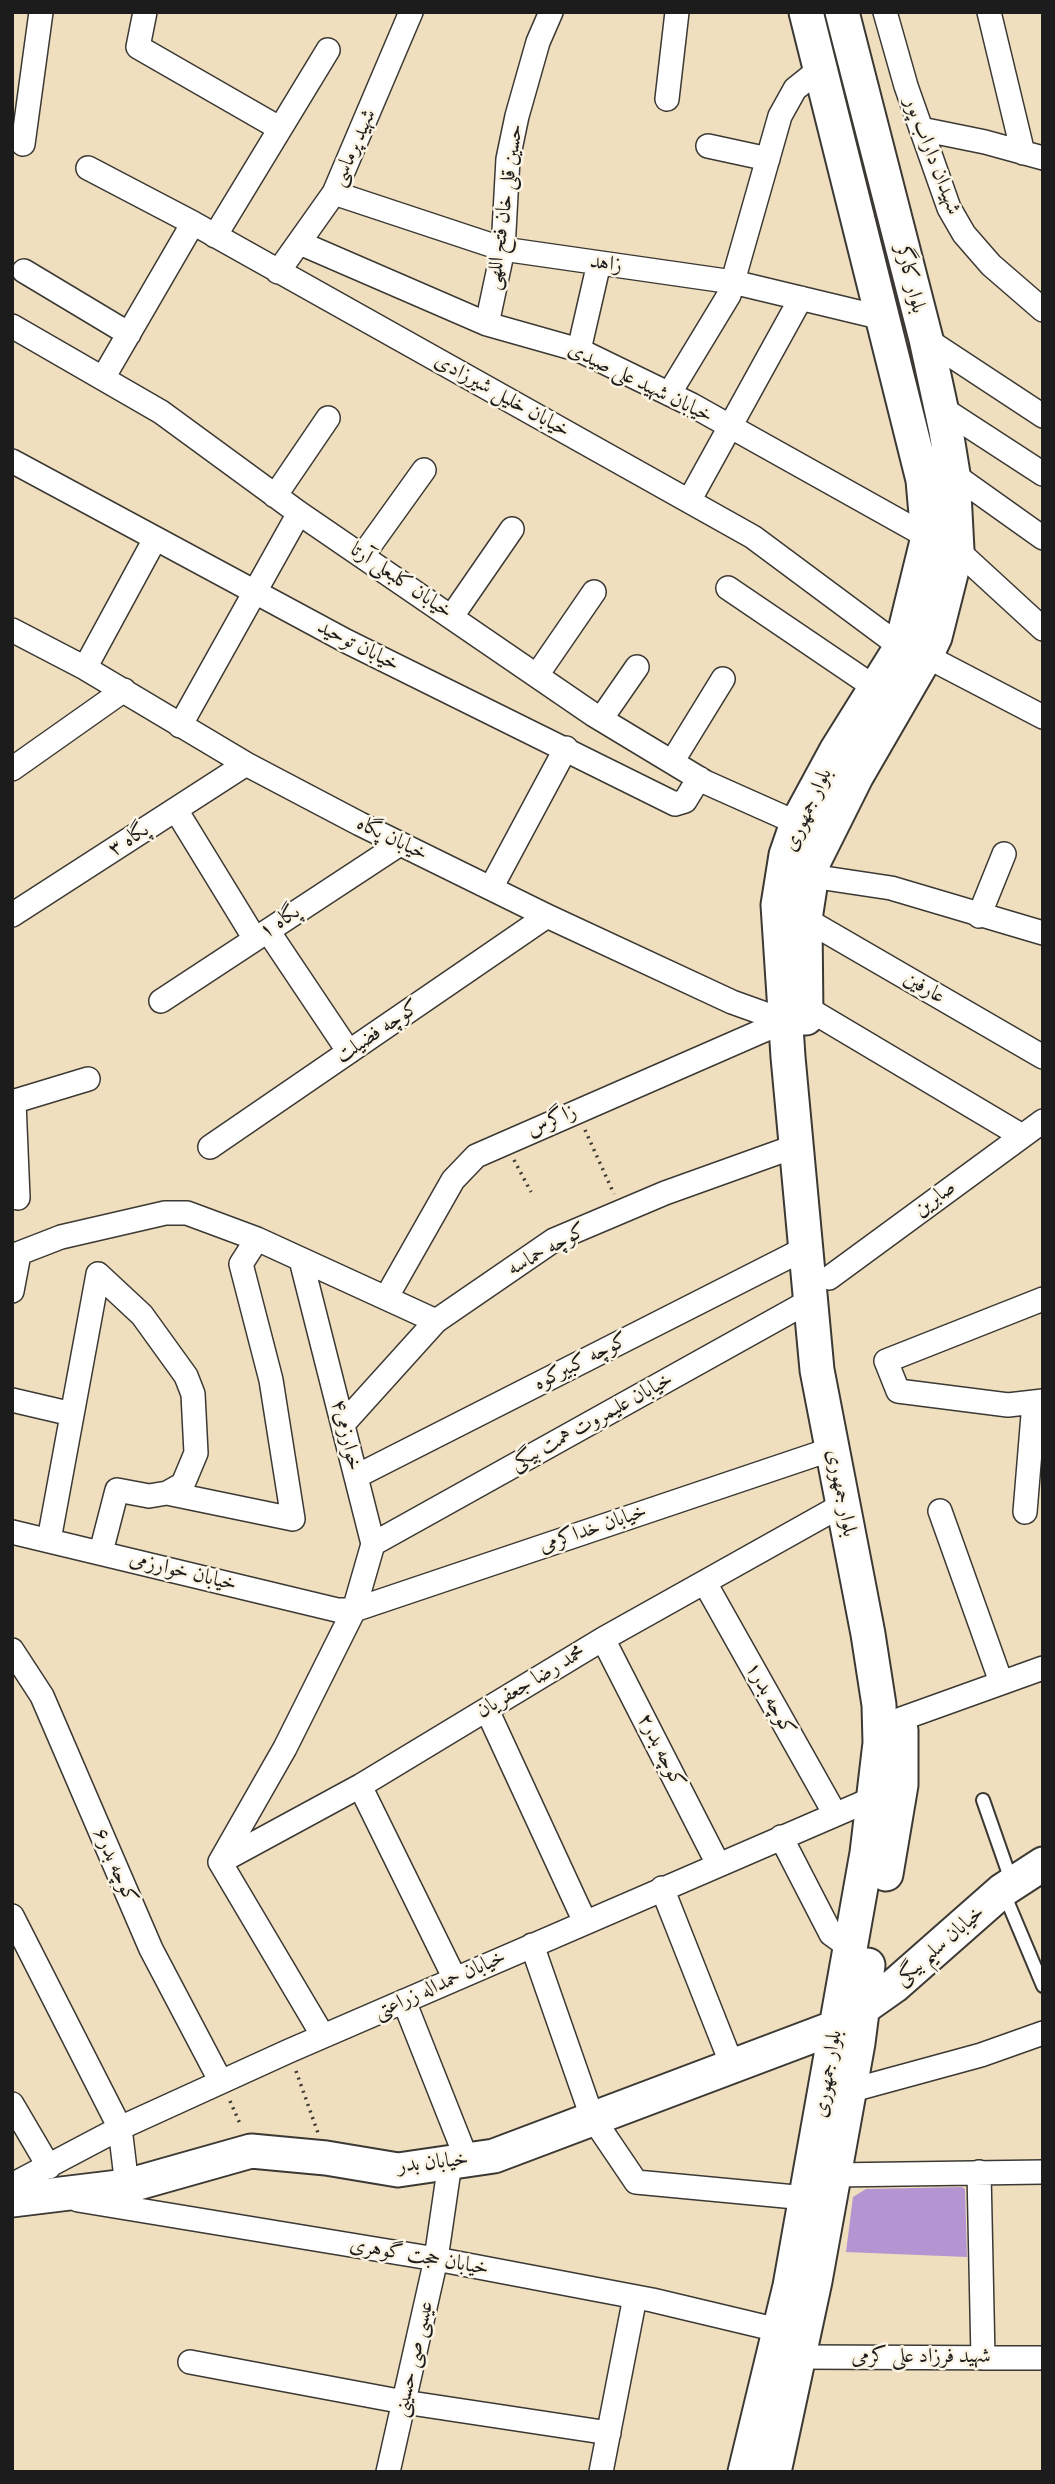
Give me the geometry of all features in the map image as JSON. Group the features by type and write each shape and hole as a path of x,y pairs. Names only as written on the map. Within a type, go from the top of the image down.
{"street":[{"path":"23,144 41,12"},
{"path":"145,12 138,47 279,128"},
{"name":"شهید پرماسی","path":"278,272 334,193 411,12"},
{"name":"حسین قلی خان فتح اللهی","path":"487,324 503,249 508,159 538,42 551,12"},
{"path":"667,99 677,12"},
{"name":"بلوار کارگر","path":"806,12 923,481 943,543"},
{"name":"بلوار کارگر","path":"842,12 926,339 953,474 943,543"},
{"name":"شهیدان داراب پور","path":"885,12 948,208 964,234 991,265 1043,310"},
{"path":"989,12 1033,156"},
{"path":"215,236 328,50"},
{"path":"669,394 729,295 779,116 795,89 820,69"},
{"path":"921,130 985,142 1033,156"},
{"path":"708,146 768,159"},
{"name":"خیابان خلیل شیرزادی","path":"88,168 193,223 753,537 914,652 1043,717"},
{"name":"زاهد","path":"334,193 503,249 733,282 883,318"},
{"path":"103,378 193,223"},
{"name":"خیابان شهید علی صیدی","path":"300,243 487,324 579,350 669,394 943,543 1043,629"},
{"path":"579,350 599,263"},
{"path":"24,271 129,334"},
{"path":"689,501 801,298"},
{"name":"خیابان کلبعلی آرتا","path":"12,326 161,412 299,513 601,719 699,778 797,822"},
{"path":"926,339 1043,416"},
{"path":"940,407 1043,474"},
{"path":"275,496 328,418"},
{"name":"خیابان توحید","path":"12,461 346,641 675,804 685,801 699,778"},
{"path":"363,555 424,470"},
{"path":"953,474 1043,538"},
{"path":"180,726 253,591 299,513"},
{"path":"452,616 512,529"},
{"path":"85,668 155,539"},
{"name":"بلوار جمهوری","path":"820,1289 806,1248 796,1146 795,1014 805,919 798,871 797,822 874,687 935,637 943,543"},
{"path":"728,588 874,687"},
{"path":"537,675 594,592"},
{"name":"خیابان پگاه","path":"12,630 124,690 246,764 400,844 732,1002 795,1014 1022,1136"},
{"name":"بلوار جمهوری","path":"745,2472 790,2286 806,2198 901,1785 901,1718 842,1447 817,1370 820,1289 795,1014 778,905 798,871 814,861 914,652"},
{"path":"601,719 637,667"},
{"path":"672,762 723,679"},
{"path":"12,769 124,690"},
{"path":"492,886 566,748"},
{"name":"پگاه ۳","path":"12,915 246,764"},
{"path":"176,810 262,935 349,1052"},
{"name":"پگاه ۱","path":"161,1001 400,844"},
{"path":"979,916 1004,854"},
{"path":"798,871 891,888 1043,933"},
{"name":"کوچه فضیلت","path":"210,1147 547,916"},
{"name":"عارفین","path":"805,919 1043,1057"},
{"name":"زاگرس","path":"386,1298 453,1180 476,1156 795,1014"},
{"path":"18,1198 13,1102 88,1079"},
{"name":"صابرین","path":"820,1289 1043,1121"},
{"name":"کوچه حماسه","path":"343,1424 436,1321 554,1240 622,1211 796,1146"},
{"path":"12,1291 16,1255 61,1237 165,1213 187,1213 257,1239 436,1321"},
{"path":"101,1552 117,1490 149,1496 167,1493 293,1520 271,1380 241,1264 257,1239"},
{"name":"کوچه کبیرکوه","path":"357,1476 806,1248"},
{"name":"خوارزمی۴","path":"220,1862 285,1748 354,1610 373,1544 301,1260"},
{"path":"49,1540 98,1275 142,1315 186,1376 192,1394 196,1453 183,1483 167,1493"},
{"name":"خیابان علیمروت همت بیگی","path":"373,1544 820,1289"},
{"path":"1025,1512 1038,1402 1007,1405 898,1391 886,1361 1043,1299"},
{"path":"12,1400 72,1414"},
{"name":"بلوار جمهوری","path":"774,2472 799,2357 849,2091 849,1947 874,1798 880,1743 879,1705 844,1504 842,1447"},
{"name":"خیابان خداکرمی","path":"354,1610 842,1447"},
{"name":"محمد رضا جعفریان","path":"220,1862 360,1786 603,1639 844,1504"},
{"path":"940,1511 1001,1682"},
{"name":"خیابان خوارزمی","path":"12,1532 337,1610 354,1610"},
{"name":"کوچه بدر۱","path":"705,1583 835,1814"},
{"name":"کوچه بدر۲","path":"603,1639 718,1864"},
{"name":"کوچه بدر۶","path":"12,1650 42,1696 151,1949 221,2082"},
{"path":"901,1718 1043,1668"},
{"path":"487,1710 585,1922"},
{"path":"360,1786 455,1979"},
{"name":"خیابان حمداله زراعتی","path":"12,2185 53,2182 120,2128 323,2036 874,1798"},
{"path":"781,1837 831,1934 849,1947"},
{"path":"220,1862 323,2036"},
{"name":"خیابان سلیم بیگی","path":"849,2017 894,1986 1008,1887 1043,1864"},
{"path":"662,1888 732,2065"},
{"path":"12,1916 120,2128 127,2186"},
{"path":"532,1945 592,2117 636,2182 806,2198"},
{"path":"404,2001 459,2162"},
{"name":"خیابان بدر","path":"12,2200 53,2182 127,2186 251,2151 327,2158 398,2170 494,2157 849,2017"},
{"path":"849,2091 981,2055 1043,2033"},
{"path":"12,2104 53,2182"},
{"name":"عیسی صی حسینی","path":"388,2472 459,2162"},
{"path":"979,2172 983,2358"},
{"path":"834,2175 1043,2172"},
{"name":"خیابان حجت گوهری","path":"53,2182 635,2297 778,2330"},
{"path":"601,2472 635,2297"},
{"name":"شهید فرزاد علی کرمی","path":"799,2357 1043,2358"},
{"path":"190,2362 404,2402 609,2433"}],"lane":[{"path":"983,1800 1008,1887 1043,1986"}],"path":[{"path":"577,1111 622,1211"},
{"path":"504,1142 531,1192"},
{"path":"289,2051 327,2158"},
{"path":"221,2082 251,2151"}],"building":[{"path":"866,2189 965,2189 967,2257 846,2252 853,2197"}]}
